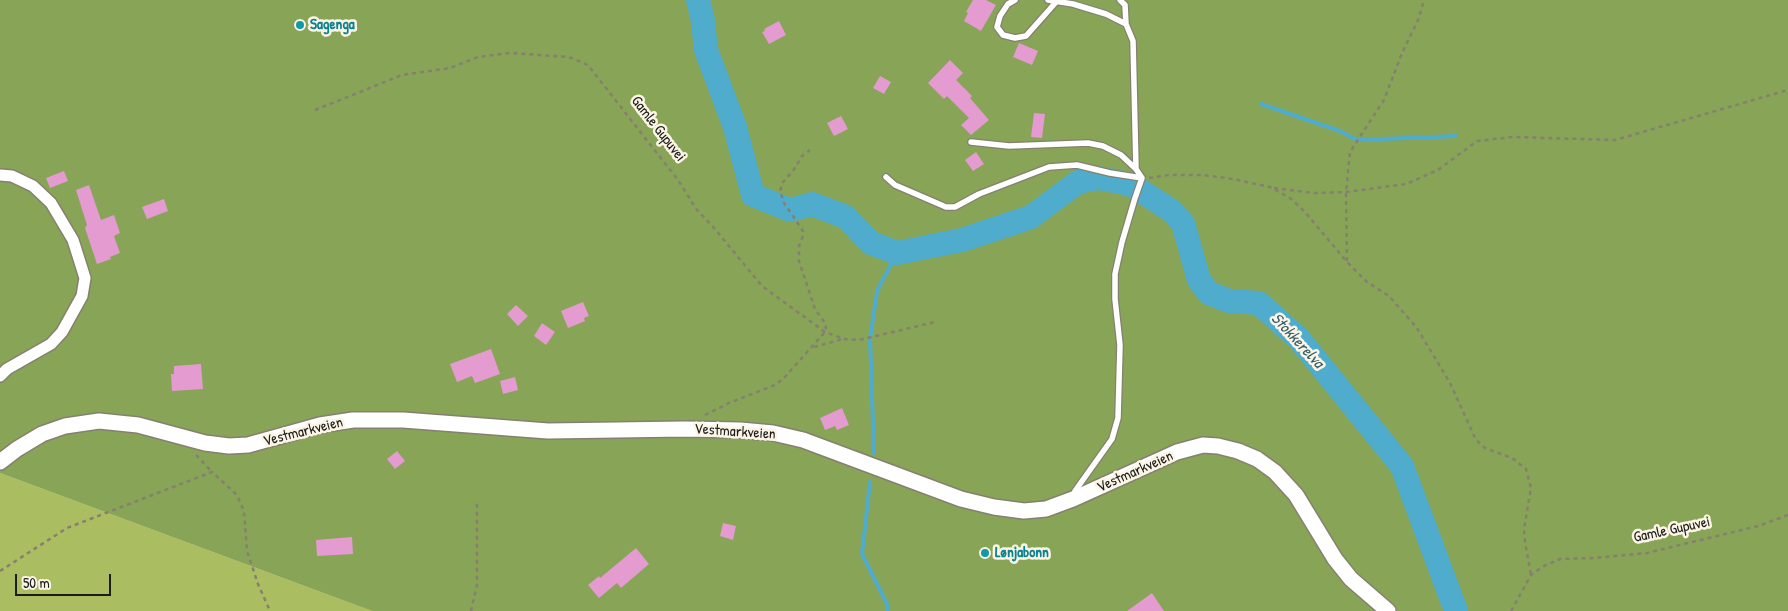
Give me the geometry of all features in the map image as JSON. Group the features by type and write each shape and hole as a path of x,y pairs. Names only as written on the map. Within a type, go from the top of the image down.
{"street":[{"path":"0,175 12,176 33,186 51,203 73,240 85,278 82,296 62,332 51,344 7,369 0,376"},
{"name":"Vestmarkveien","path":"0,462 42,434 64,426 99,420 138,425 206,443 229,446 248,445 320,425 353,420 403,420 548,431 740,430 773,433 803,440 961,499 994,507 1024,511 1046,509 1073,499 1178,452 1203,445 1218,446 1238,451 1257,459 1275,472 1296,496 1335,558 1351,579 1388,611"}],"lane":[{"path":"1015,0 1008,4 1000,16 997,27 1003,36 1015,38 1026,36 1057,1"},
{"path":"1048,0 1073,4 1106,14 1126,24"},
{"path":"1120,0 1125,5 1126,24 1133,41 1136,169"},
{"path":"971,142 1009,146 1088,143 1103,146 1121,156 1136,169 1142,178"},
{"path":"886,177 895,185 946,207 955,207 979,194 1049,167 1077,165 1118,175 1142,178"},
{"path":"1073,499 1075,491 1112,439 1118,418 1120,345 1115,299 1116,274 1122,242 1142,178"}],"path":[{"path":"1347,262 1346,192 1350,152 1384,100 1402,53 1419,18 1424,0"},
{"name":"Gamle Gupuvei","path":"315,110 402,75 450,68 478,57 508,53 555,55 579,60 588,65 620,104 678,180 697,210 716,229 762,286 825,332 844,339 870,339 935,322"},
{"path":"1142,178 1169,175 1202,175 1314,193 1346,192 1406,184 1438,170 1477,141 1513,137 1615,140 1788,90"},
{"path":"704,416 728,403 775,385 784,378 825,332 825,323 815,309 799,261 799,246 803,231 784,203 780,191 783,182 793,171 802,156 810,150"},
{"path":"1270,187 1290,198 1305,212 1347,262 1367,282 1388,296 1417,328 1450,383 1476,440 1485,448 1512,458 1526,469 1531,488 1524,529 1531,575 1511,611"},
{"path":"812,347 844,339"},
{"path":"0,570 67,528 212,472 237,495 244,511 247,551 258,584 270,611"},
{"path":"471,611 477,586 477,503"},
{"name":"Gamle Gupuvei","path":"1531,575 1544,566 1560,559 1647,553 1758,526 1788,515"}],"green space":[{"path":"0,0 1788,0 1788,611 372,611 0,473"},
{"path":"0,473 372,611 0,611"}],"building":[{"path":"973,0 986,0 996,5 981,31 964,21 968,13 966,12"},
{"path":"779,21 786,35 769,44 762,32"},
{"path":"1019,43 1038,51 1032,65 1013,57"},
{"path":"950,60 963,73 956,80 972,96 970,98 989,120 971,135 961,125 969,118 947,96 944,99 928,83"},
{"path":"880,76 891,82 884,94 873,88"},
{"path":"1034,113 1045,114 1042,138 1031,137"},
{"path":"841,116 848,129 834,136 827,123"},
{"path":"976,152 984,164 973,171 965,160"},
{"path":"64,171 68,181 50,188 46,178"},
{"path":"89,185 101,220 114,215 120,233 114,236 120,253 110,257 111,259 97,264 85,228 87,225 76,190"},
{"path":"164,199 168,211 147,219 142,207"},
{"path":"583,302 589,316 584,318 585,321 568,328 561,311"},
{"path":"516,305 528,316 518,326 507,314"},
{"path":"542,323 555,332 546,345 534,336"},
{"path":"491,349 500,374 475,383 472,376 457,382 450,364"},
{"path":"201,364 203,389 172,391 171,374 174,374 174,366"},
{"path":"515,377 518,390 503,394 500,381"},
{"path":"842,408 849,425 837,430 835,426 825,430 820,418"},
{"path":"397,451 405,461 395,469 387,459"},
{"path":"723,523 736,526 733,540 720,536"},
{"path":"352,537 353,554 317,556 316,540"},
{"path":"636,548 649,564 621,588 617,583 599,598 588,585 599,576 600,578"},
{"path":"1152,593 1164,611 1127,611"}],"waterway":[{"name":"Stokkerelva","path":"698,0 703,21 706,50 735,127 753,195 790,210 812,204 846,217 871,243 897,253 962,240 1031,217 1078,182 1098,178 1130,184 1172,211 1183,223 1199,280 1209,293 1229,301 1259,303 1299,339 1402,466 1456,611"},
{"path":"1261,104 1340,131 1357,140 1456,136"},
{"path":"874,453 870,339 877,291 897,253"},
{"path":"870,482 862,554 888,606 887,611"}],"place":[{"name":"Sagenga","path":"300,25"},
{"name":"Lønjabonn","path":"985,553"}]}
